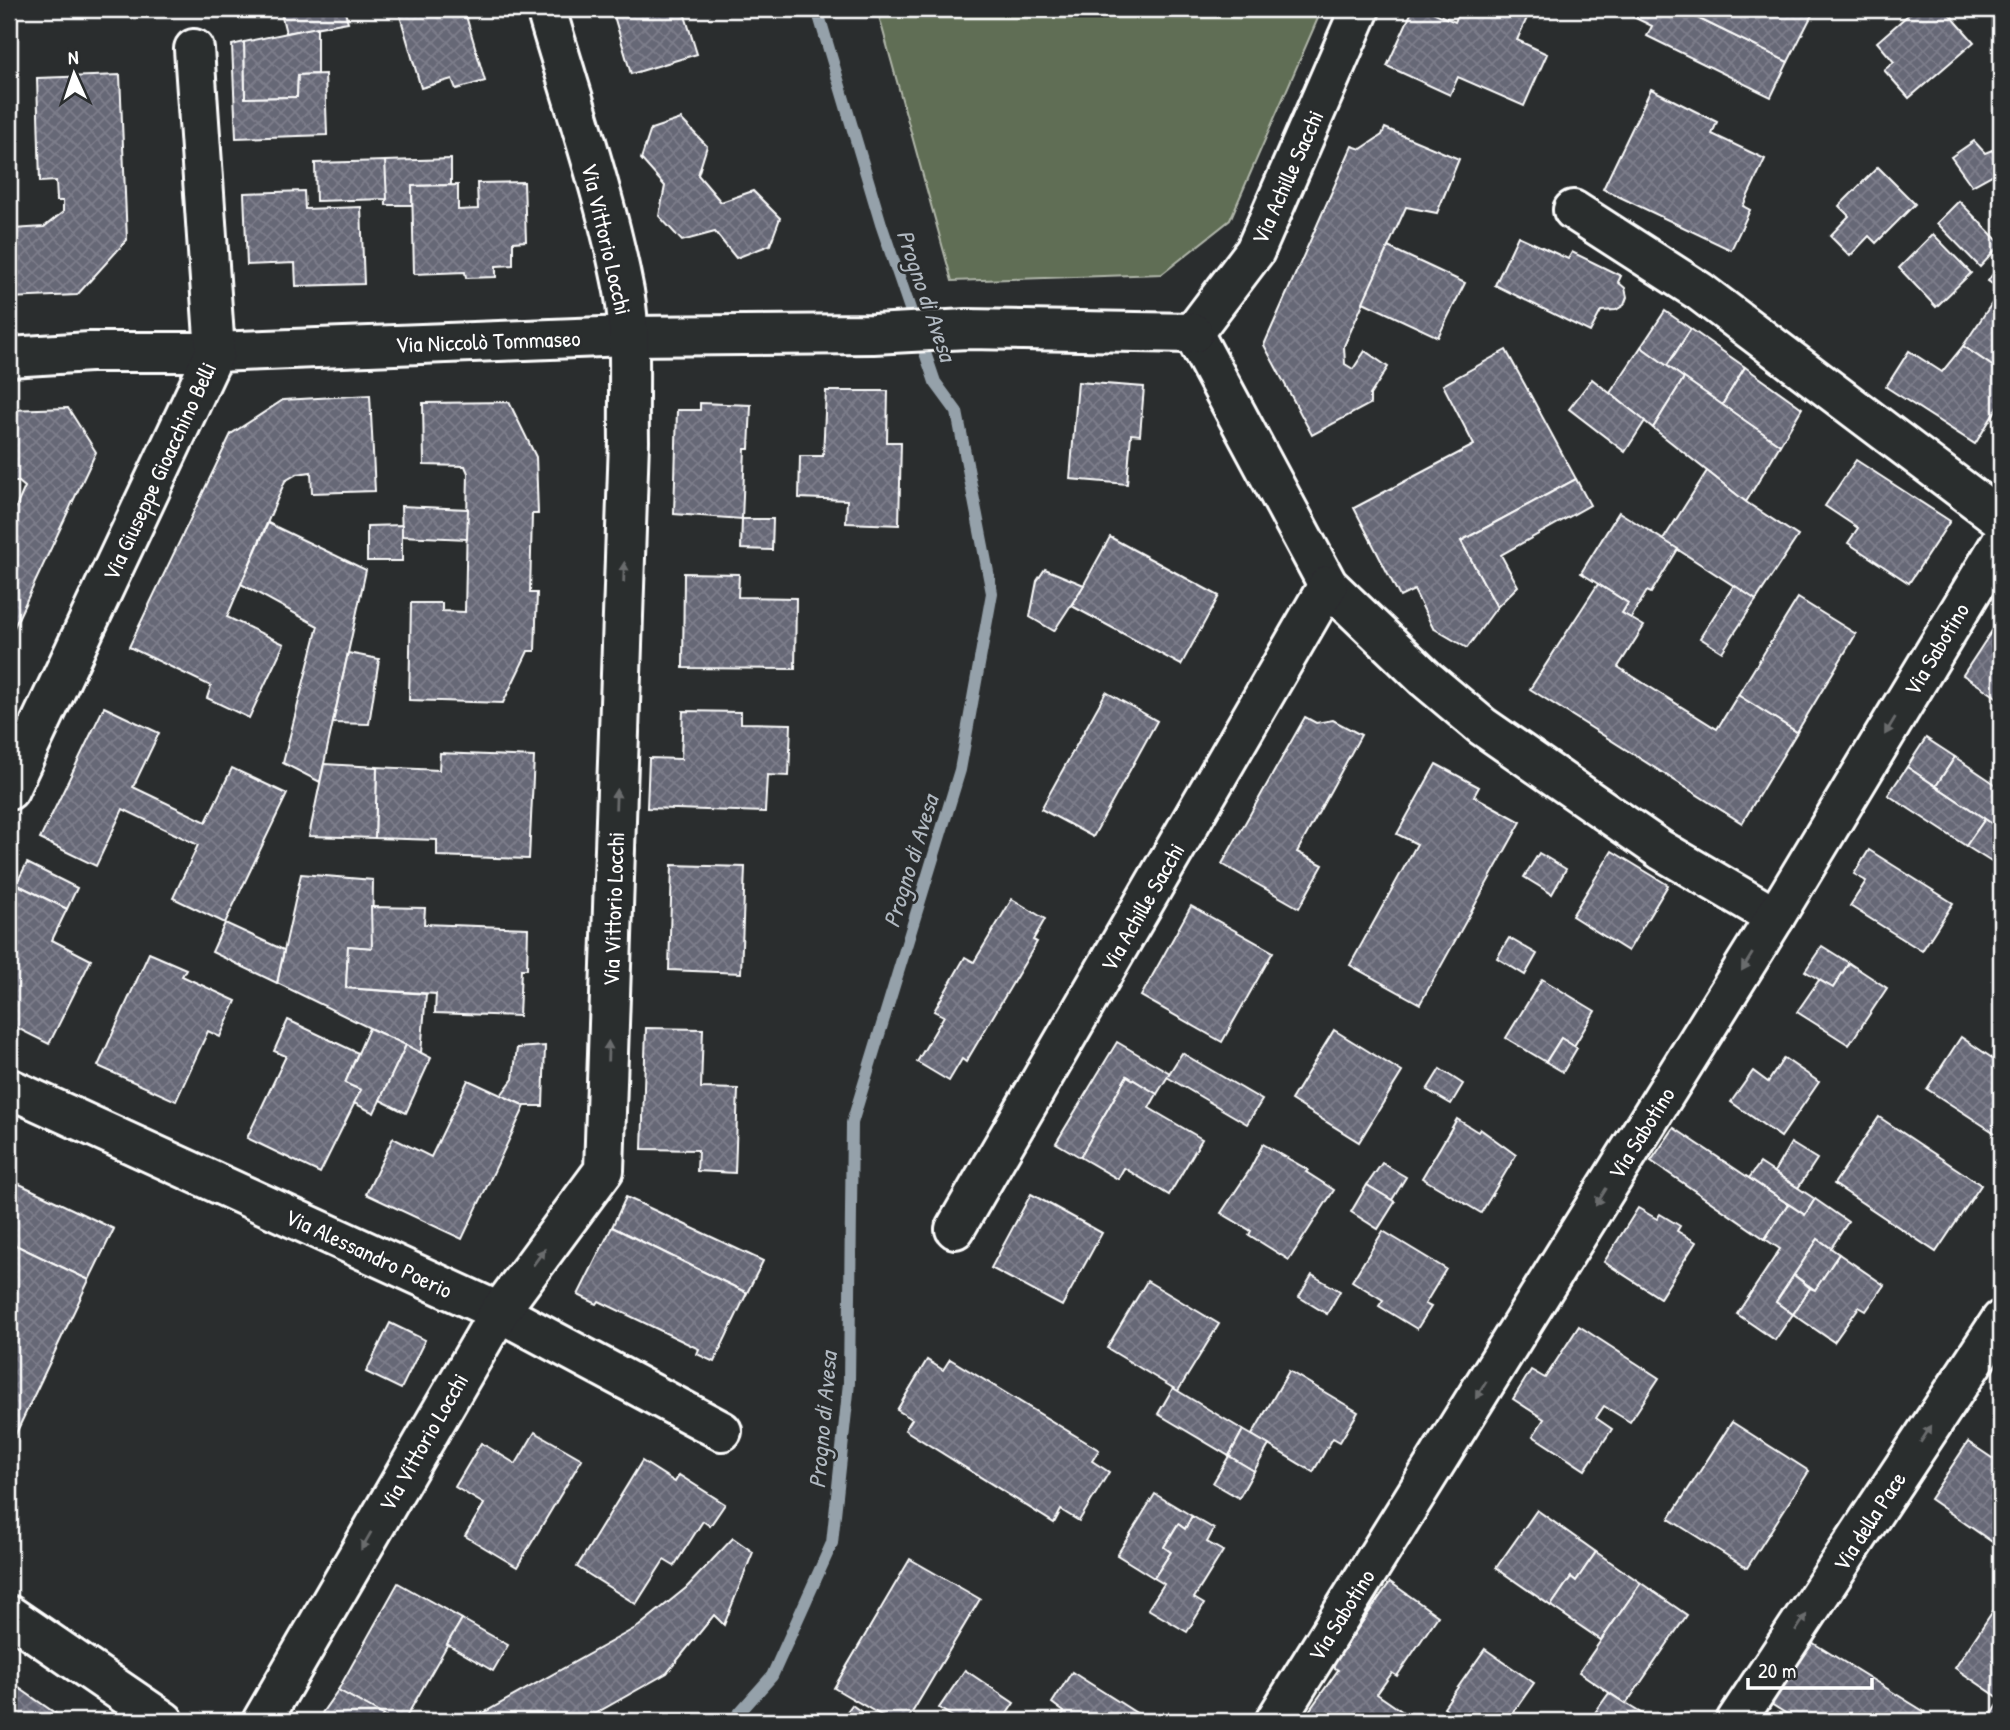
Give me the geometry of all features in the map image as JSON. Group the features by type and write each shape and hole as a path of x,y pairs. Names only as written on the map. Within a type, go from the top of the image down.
{"street":[{"name":"Via Vittorio Locchi","path":"261,1721 499,1312 604,1170 629,440 627,336 624,293 606,215 546,9"},
{"name":"Via Achille Sacchi","path":"1193,333 1255,251 1360,9"},
{"name":"Via Giuseppe Gioacchino Belli","path":"9,790 215,352 194,49"},
{"path":"1573,211 1699,291 2001,519"},
{"name":"Via Niccolò Tommaseo","path":"9,357 90,352 215,352 627,336 873,334 967,329 1193,333"},
{"path":"1193,333 1328,585 1426,679 1482,726 1661,850 1775,917"},
{"name":"Via Sabotino","path":"1275,1721 1775,917 2001,542"},
{"name":"Via Achille Sacchi","path":"955,1229 1328,585"},
{"name":"Via Alessandro Poerio","path":"9,1088 499,1312 722,1431"},
{"name":"Via della Pace","path":"1736,1721 2001,1320"},
{"path":"9,1615 164,1721"}],"green space":[{"path":"877,9 1322,9 1230,220 1162,274 952,281"}],"building":[{"path":"280,9 344,9 348,22 286,33"},
{"path":"398,9 464,9 485,81 456,89 452,79 421,88"},
{"path":"612,9 683,9 697,54 631,74"},
{"path":"1413,9 1426,9 1455,22 1461,9 1531,9 1517,40 1547,54 1524,106 1458,77 1450,95 1387,66"},
{"path":"1617,9 1679,9 1788,62 1771,97 1647,36 1652,26"},
{"path":"1679,9 1815,9 1788,62"},
{"path":"1915,9 1945,9 1974,42 1909,98 1884,70 1894,62 1877,42"},
{"path":"317,27 317,74 298,75 297,97 245,98 244,42"},
{"path":"244,42 245,98 297,97 298,75 325,74 327,135 236,138 232,45"},
{"path":"120,75 127,240 77,295 9,298 9,215 12,215 13,229 44,227 63,212 63,201 57,201 56,181 40,182 37,78"},
{"path":"1651,89 1717,122 1712,134 1765,159 1743,206 1750,210 1731,250 1603,189"},
{"path":"681,119 707,146 698,175 721,202 753,191 780,218 770,245 736,258 715,232 682,241 659,216 665,186 641,159 651,129"},
{"path":"1385,128 1459,159 1437,213 1406,207 1344,346 1345,364 1353,369 1365,351 1388,367 1370,395 1370,404 1312,435 1264,345 1352,146 1361,149 1382,135"},
{"path":"1974,141 1985,153 1992,150 2001,163 2001,170 1972,186 1951,157"},
{"path":"451,159 451,185 412,186 412,205 386,205 385,161"},
{"path":"385,161 387,199 316,201 315,163"},
{"path":"1878,167 1915,204 1876,243 1869,236 1850,256 1830,236 1849,216 1839,206"},
{"path":"524,182 526,241 513,242 513,265 496,266 496,277 466,278 465,272 414,274 412,186 458,185 458,210 478,209 477,183"},
{"path":"304,191 305,209 361,207 364,284 296,286 295,263 247,265 244,193"},
{"path":"1959,201 2001,244 1980,267 1937,223"},
{"path":"1933,234 1971,273 1936,307 1899,268"},
{"path":"1518,236 1568,259 1572,252 1621,276 1618,282 1625,288 1627,297 1624,305 1616,310 1601,311 1590,332 1495,285"},
{"path":"1388,247 1465,283 1438,337 1363,302"},
{"path":"2001,262 2001,290 1988,281"},
{"path":"2001,290 2001,372 1963,346"},
{"path":"1665,311 1691,329 1667,366 1641,347"},
{"path":"1691,329 1745,367 1722,405 1667,366"},
{"path":"1963,346 2001,372 2001,402 1975,444 1886,387 1909,351 1942,372"},
{"path":"1641,347 1684,378 1653,428 1610,393"},
{"path":"1506,350 1576,479 1461,541 1497,607 1467,648 1433,628 1414,590 1400,597 1354,508 1474,445 1443,385"},
{"path":"1745,367 1802,408 1780,445 1722,405"},
{"path":"1684,378 1780,445 1746,502 1653,428"},
{"path":"1592,379 1645,421 1625,452 1569,409"},
{"path":"1078,382 1144,387 1140,435 1131,434 1127,484 1070,479"},
{"path":"826,391 888,391 887,442 901,442 899,525 846,523 847,500 799,498 800,456 823,456"},
{"path":"370,395 375,491 312,493 311,472 297,474 285,481 227,617 284,644 249,718 207,698 211,686 129,647 231,434 283,400"},
{"path":"509,402 536,457 538,514 532,514 530,593 537,593 535,651 528,651 503,703 409,700 411,603 442,603 442,611 465,612 468,473 465,466 424,465 423,403"},
{"path":"700,403 751,405 749,449 745,449 742,519 674,514 677,410 700,410"},
{"path":"68,408 96,452 9,638 9,523 25,487 19,482 9,482 9,410"},
{"path":"1856,460 1950,521 1909,583 1848,543 1858,528 1825,506"},
{"path":"1707,471 1746,502 1798,536 1756,600 1663,540"},
{"path":"1576,479 1590,505 1501,555 1518,586 1497,607 1461,541"},
{"path":"401,506 468,509 467,539 402,536"},
{"path":"1619,512 1678,549 1651,593 1647,591 1631,618 1622,613 1628,603 1581,573"},
{"path":"742,519 773,519 772,550 741,549"},
{"path":"268,523 366,570 320,782 283,763 318,626 241,584"},
{"path":"402,525 402,561 367,561 367,526"},
{"path":"1110,537 1219,596 1181,665 1072,606"},
{"path":"1045,569 1084,585 1054,631 1030,617 1037,581"},
{"path":"684,573 739,574 738,597 796,598 795,669 683,668"},
{"path":"1598,584 1628,603 1622,613 1644,626 1618,667 1717,729 1738,695 1797,732 1742,823 1530,689"},
{"path":"1734,585 1756,600 1722,652 1700,638"},
{"path":"1798,598 1856,634 1797,732 1738,695"},
{"path":"2001,617 2001,700 1963,675"},
{"path":"348,653 379,659 369,724 333,723"},
{"path":"1106,692 1157,721 1093,837 1041,809"},
{"path":"104,707 159,733 133,787 206,822 232,768 287,794 225,923 173,898 198,845 123,809 96,866 40,839"},
{"path":"683,711 741,712 741,723 791,724 789,776 767,775 765,812 647,808 649,758 681,759"},
{"path":"1305,717 1316,723 1333,720 1361,735 1297,852 1323,865 1299,908 1222,864"},
{"path":"1926,738 1955,757 1936,786 1907,767"},
{"path":"440,753 534,757 529,859 437,856 437,840 375,838 377,767 439,770"},
{"path":"1955,757 2001,788 2001,815 1994,825 1936,786"},
{"path":"324,764 377,767 375,838 309,836"},
{"path":"1436,764 1479,787 1474,796 1521,822 1420,1004 1350,965 1417,844 1397,834"},
{"path":"1907,767 1985,819 1966,846 1888,795"},
{"path":"1985,819 2001,830 2001,868 1966,846"},
{"path":"1869,850 1953,903 1922,951 1850,906 1866,881 1854,874"},
{"path":"1612,851 1668,885 1628,951 1572,916"},
{"path":"1539,853 1566,869 1552,894 1524,877"},
{"path":"27,863 77,888 67,909 16,884"},
{"path":"672,865 745,867 741,973 669,970"},
{"path":"301,874 373,880 372,948 348,946 346,988 426,994 421,1053 277,983"},
{"path":"16,884 67,909 52,940 91,960 49,1044 9,1024 9,899"},
{"path":"1012,899 1045,919 1033,940 1037,942 966,1062 962,1059 949,1081 917,1062 944,1016 934,1011 965,957 974,962"},
{"path":"1191,906 1273,952 1222,1042 1141,996"},
{"path":"371,907 425,908 424,924 528,928 527,969 521,969 519,1016 435,1013 436,994 346,988 348,946 372,948"},
{"path":"225,923 284,950 277,983 212,952"},
{"path":"1509,938 1537,954 1525,975 1497,958"},
{"path":"1822,946 1849,963 1833,988 1805,971"},
{"path":"149,953 186,969 182,976 236,1001 220,1037 208,1031 176,1101 98,1066"},
{"path":"1849,963 1887,988 1849,1045 1797,1012 1819,980 1833,988"},
{"path":"1542,979 1595,1011 1574,1046 1561,1038 1546,1062 1506,1038"},
{"path":"288,1020 358,1053 345,1083 361,1090 320,1173 247,1138 286,1056 274,1051"},
{"path":"369,1028 406,1045 374,1113 354,1103 361,1090 345,1083"},
{"path":"646,1028 703,1029 701,1088 738,1089 735,1173 697,1171 698,1150 642,1149"},
{"path":"1334,1030 1402,1072 1359,1142 1291,1100"},
{"path":"1961,1037 2001,1064 2001,1137 1927,1089"},
{"path":"1561,1038 1577,1048 1563,1072 1546,1062"},
{"path":"1117,1042 1170,1073 1157,1094 1127,1076 1080,1157 1056,1143"},
{"path":"406,1045 431,1058 406,1113 380,1100"},
{"path":"545,1046 543,1106 525,1106 501,1095 513,1079 517,1048"},
{"path":"1182,1053 1262,1100 1247,1124 1167,1077"},
{"path":"1784,1058 1819,1082 1781,1137 1731,1102 1753,1071 1768,1082"},
{"path":"1440,1069 1463,1084 1451,1104 1427,1090"},
{"path":"1127,1076 1157,1094 1149,1108 1202,1139 1169,1195 1124,1168 1118,1179 1080,1157"},
{"path":"468,1080 525,1106 462,1239 366,1194 393,1138 431,1157"},
{"path":"1879,1117 1981,1185 1936,1252 1834,1184"},
{"path":"1457,1119 1478,1132 1480,1129 1516,1155 1481,1213 1422,1178"},
{"path":"1674,1128 1788,1204 1765,1239 1651,1161"},
{"path":"1791,1143 1817,1159 1798,1188 1774,1172"},
{"path":"1263,1144 1308,1170 1306,1172 1334,1190 1289,1260 1249,1235 1251,1231 1221,1213"},
{"path":"1382,1163 1406,1177 1392,1200 1367,1185"},
{"path":"1760,1163 1815,1199 1805,1215 1749,1178"},
{"path":"9,1179 114,1229 89,1280 9,1242"},
{"path":"1367,1185 1395,1202 1378,1229 1351,1212"},
{"path":"1031,1194 1102,1233 1062,1306 991,1268"},
{"path":"626,1197 763,1261 747,1293 612,1227"},
{"path":"1815,1199 1848,1222 1831,1248 1818,1239 1776,1302 1793,1314 1775,1340 1737,1314 1780,1249 1765,1239 1788,1204 1805,1215"},
{"path":"1638,1208 1657,1219 1660,1214 1680,1226 1677,1231 1696,1242 1660,1298 1604,1262"},
{"path":"612,1227 747,1293 714,1362 697,1354 699,1349 599,1301 597,1304 578,1295"},
{"path":"1383,1231 1446,1269 1425,1304 1431,1307 1417,1329 1379,1306 1383,1300 1352,1281"},
{"path":"1818,1239 1839,1254 1815,1290 1794,1275"},
{"path":"9,1242 89,1280 9,1448"},
{"path":"1839,1254 1884,1285 1866,1311 1859,1307 1834,1342 1793,1314 1810,1288 1815,1290"},
{"path":"1312,1275 1340,1291 1327,1314 1299,1297"},
{"path":"1794,1275 1810,1288 1793,1314 1776,1302"},
{"path":"1147,1281 1219,1324 1178,1391 1107,1348"},
{"path":"390,1323 425,1340 401,1389 366,1372"},
{"path":"1579,1326 1659,1378 1630,1422 1604,1406 1596,1418 1612,1429 1585,1470 1533,1436 1544,1419 1513,1399 1531,1370 1545,1378"},
{"path":"950,1359 1099,1450 1092,1461 1109,1472 1079,1521 1061,1510 1054,1523 905,1430 912,1419 897,1410 927,1360 943,1370"},
{"path":"1289,1371 1358,1412 1340,1442 1333,1438 1313,1472 1252,1435"},
{"path":"1173,1388 1243,1430 1229,1456 1158,1414"},
{"path":"1732,1422 1809,1471 1747,1568 1669,1519"},
{"path":"1243,1430 1269,1445 1254,1471 1229,1456"},
{"path":"535,1432 582,1459 517,1567 465,1536 484,1504 455,1487 481,1443 516,1464"},
{"path":"1968,1442 2001,1464 2001,1548 1930,1499"},
{"path":"1229,1456 1254,1471 1239,1498 1213,1483"},
{"path":"642,1461 675,1482 679,1475 725,1504 710,1526 703,1521 674,1566 664,1560 636,1604 577,1567"},
{"path":"1155,1494 1192,1516 1185,1529 1178,1524 1164,1547 1171,1552 1154,1578 1117,1555"},
{"path":"1537,1510 1596,1552 1576,1581 1571,1577 1551,1606 1496,1568"},
{"path":"1192,1516 1214,1529 1207,1542 1223,1551 1194,1598 1204,1604 1187,1632 1148,1609 1164,1584 1154,1578 1171,1552 1164,1547 1178,1524 1185,1529"},
{"path":"733,1538 753,1552 724,1625 714,1615 667,1673 582,1721 469,1721 639,1626 686,1588"},
{"path":"1596,1552 1641,1583 1601,1640 1551,1606 1571,1577 1576,1581"},
{"path":"910,1559 980,1599 907,1721 891,1721 834,1688"},
{"path":"1390,1582 1438,1616 1397,1676 1392,1673 1377,1694 1416,1721 1325,1721 1309,1711 1338,1670 1332,1666"},
{"path":"398,1583 462,1619 404,1721 393,1721 338,1690"},
{"path":"1641,1583 1687,1615 1626,1704 1579,1672"},
{"path":"2001,1599 2001,1699 1955,1668"},
{"path":"462,1619 508,1645 493,1671 447,1644"},
{"path":"1810,1641 1925,1712 1919,1721 1798,1721 1771,1704"},
{"path":"1485,1649 1534,1683 1507,1721 1443,1721 1450,1712 1444,1707"},
{"path":"965,1670 1014,1703 1002,1721 990,1721 981,1715 976,1721 959,1721 939,1708"},
{"path":"1072,1672 1149,1721 1058,1721 1064,1712 1052,1703"},
{"path":"9,1681 65,1720 9,1721"},
{"path":"338,1690 383,1715 379,1721 329,1721 322,1713"},
{"path":"1609,1693 1626,1704 1654,1721 1589,1721"},
{"path":"2001,1700 2001,1721 1988,1721"},
{"path":"852,1705 874,1721 840,1721"}],"waterway":[{"name":"Progno di Avesa","path":"732,1721 772,1676 832,1543 849,1383 852,1123 960,770 992,593 957,412 935,382 881,224 817,9"}]}
